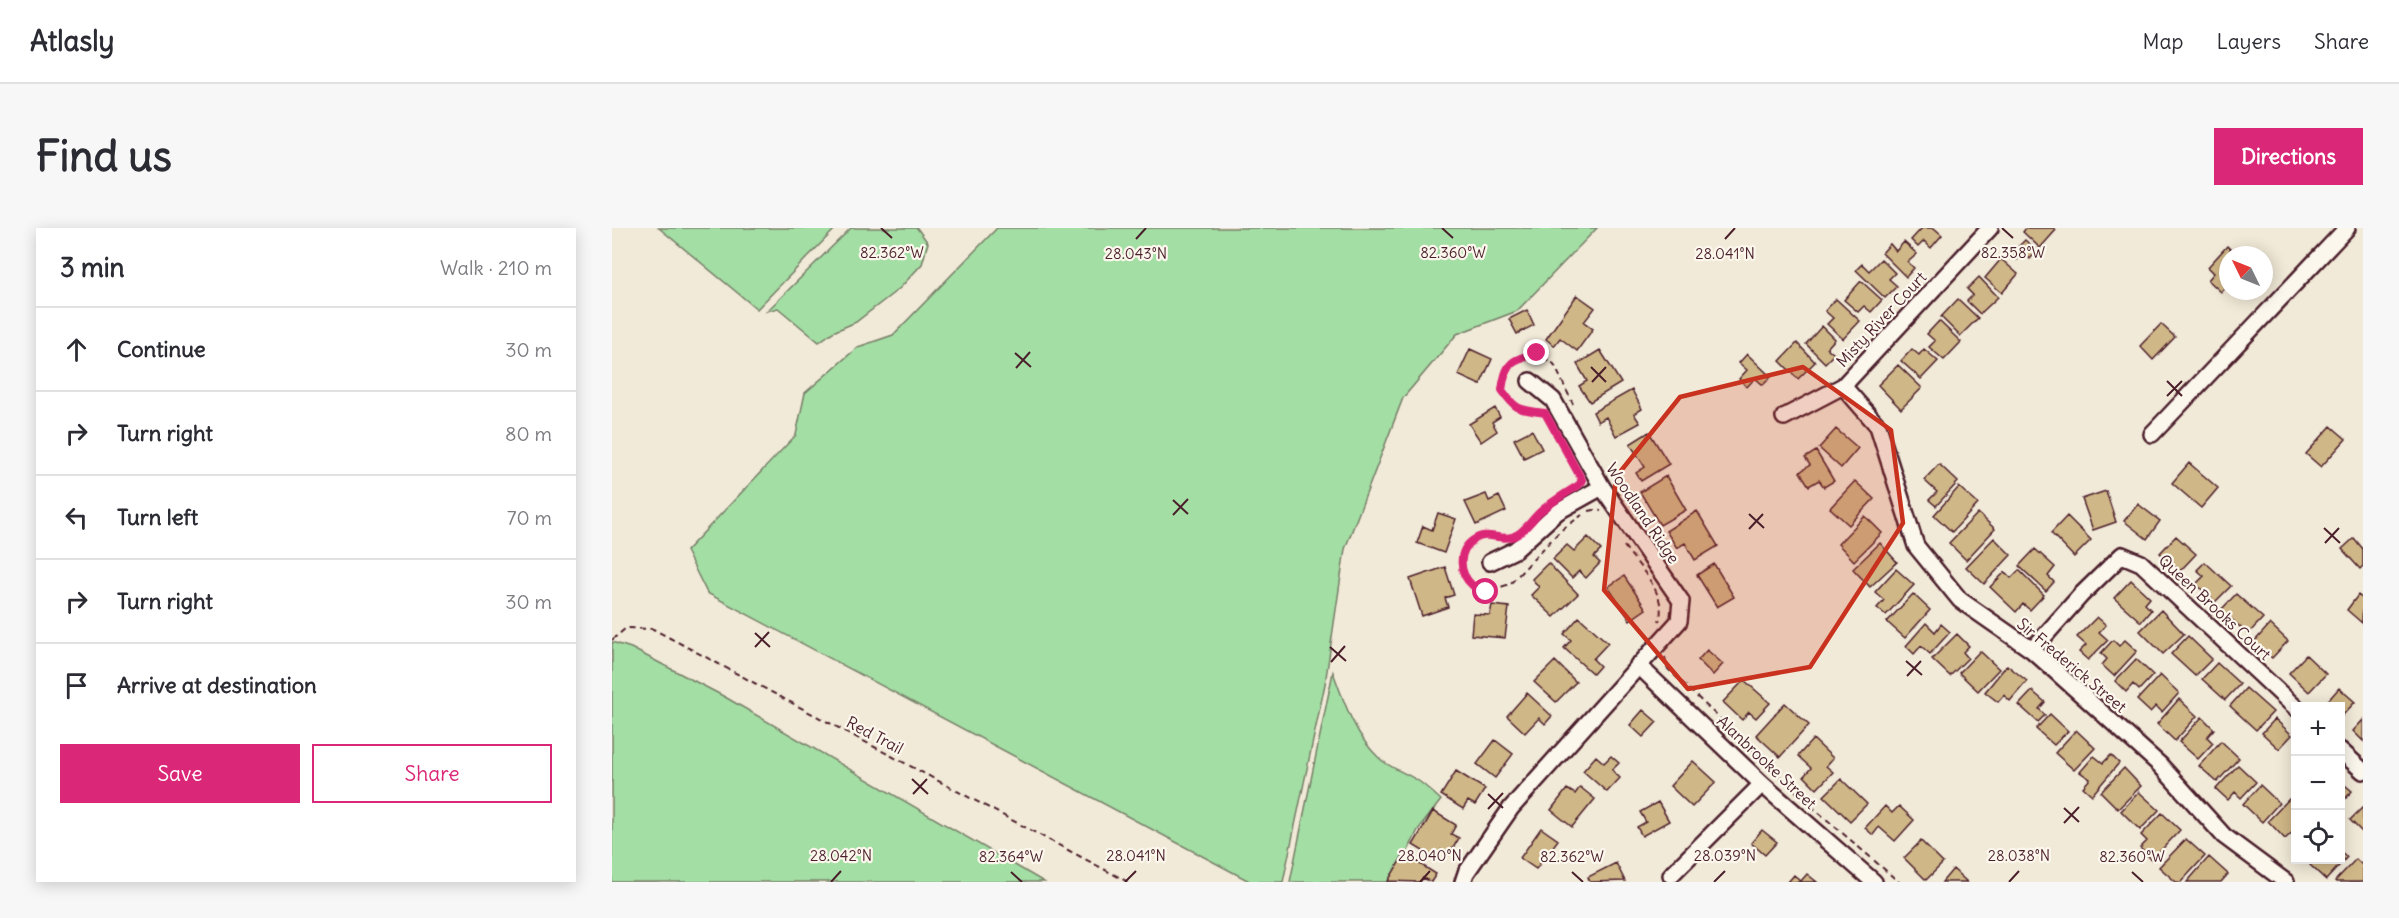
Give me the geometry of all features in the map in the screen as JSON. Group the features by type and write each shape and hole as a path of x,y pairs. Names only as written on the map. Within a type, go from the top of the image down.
{"street":[{"name":"Misty River Court","path":"1784,417 1843,386 1990,228"},
{"path":"2152,434 2347,228"},
{"name":"Woodland Ridge","path":"1463,882 1466,873 1511,807 1679,621 1682,601 1602,487 1553,400 1530,381"},
{"name":"Sir Frederick Street","path":"1843,386 1878,426 1916,546 1960,600 2032,650 2160,765 2224,836 2286,882"},
{"path":"1490,562 1515,550 1557,513 1602,487"},
{"name":"Queen Brooks Court","path":"2032,650 2081,595 2122,555 2141,563 2291,704"},
{"name":"Alanbrooke Street","path":"1638,665 1762,784 1874,882"},
{"path":"2345,755 2363,771"},
{"path":"1671,875 1762,784"}],"path":[{"path":"1545,413 1523,411 1511,403 1502,390 1505,371 1517,358 1537,353 1554,364 1574,407"},
{"path":"1510,537 1504,539 1489,534 1475,539 1462,551 1461,562 1464,572 1473,586 1486,592 1510,584 1560,531 1585,513 1593,510 1601,511 1605,518"},
{"path":"1623,544 1660,598 1663,610 1659,623"},
{"name":"Red Trail","path":"612,640 626,628 653,629 1128,882"},
{"path":"1670,651 1665,656 1667,668 1810,806 1899,882"}],"highlighted area":[{"path":"1803,367 1891,430 1903,523 1810,667 1688,689 1604,590 1616,477 1680,397"}],"green space":[{"path":"659,228 836,228 757,309"},
{"path":"851,228 917,228 928,243 922,264 900,288 856,322 833,332 819,342 778,308 767,311"},
{"path":"997,228 1597,228 1517,311 1457,334 1403,398 1345,549 1325,684 1283,882 1251,882 707,593 686,551 796,435 805,393 858,347 893,335"},
{"path":"612,642 631,648 725,697 1044,882 612,882"},
{"path":"1333,672 1351,718 1363,740 1384,762 1420,782 1441,800 1418,830 1393,882 1290,882"}],"building":[{"path":"1922,228 1934,228 1942,235 1931,248 1924,241 1918,247 1911,240"},
{"path":"2026,228 2054,228 2056,230 2040,248 2023,232"},
{"path":"2025,240 2037,251 2030,259 2024,253 2017,260 2011,254"},
{"path":"1904,242 1917,254 1908,262 1914,268 1906,277 1882,253 1890,244 1896,251"},
{"path":"2219,255 2219,290 2208,280 2214,273 2208,267"},
{"path":"1881,259 1895,273 1889,279 1897,286 1885,298 1856,270 1862,264 1869,271"},
{"path":"2001,259 2018,274 2002,293 1985,278"},
{"path":"1979,277 1998,297 1980,314 1967,301 1973,295 1967,289"},
{"path":"1861,281 1882,300 1871,312 1864,306 1858,312 1844,300"},
{"path":"1577,295 1595,308 1584,322 1593,329 1577,351 1560,338 1554,346 1546,339"},
{"path":"1836,299 1860,321 1843,339 1827,324 1833,318 1825,311"},
{"path":"1958,299 1978,318 1960,336 1941,317"},
{"path":"1527,310 1534,325 1517,334 1509,319"},
{"path":"1939,321 1961,342 1944,360 1929,347 1935,341 1927,334"},
{"path":"2161,324 2175,337 2153,360 2140,346"},
{"path":"1822,326 1835,339 1827,348 1834,354 1825,363 1806,344"},
{"path":"1797,343 1815,362 1798,379 1780,361"},
{"path":"1470,349 1492,359 1480,385 1458,375"},
{"path":"1912,349 1919,355 1924,349 1938,361 1921,379 1901,361"},
{"path":"1600,350 1621,383 1590,402 1579,386 1587,381 1577,364"},
{"path":"1747,354 1771,377 1763,385 1755,378 1747,387 1739,379 1747,370 1739,363"},
{"path":"1898,365 1922,388 1901,409 1878,385"},
{"path":"1632,390 1642,409 1634,414 1640,423 1616,436 1606,417 1598,422 1593,412"},
{"path":"1495,408 1500,417 1492,422 1497,431 1481,442 1469,424"},
{"path":"2331,426 2346,439 2321,467 2306,454"},
{"path":"1836,429 1858,448 1841,468 1819,448"},
{"path":"1532,430 1542,449 1524,458 1514,439"},
{"path":"1649,432 1669,464 1641,481 1636,473 1645,467 1630,444"},
{"path":"1816,451 1834,481 1824,487 1819,480 1809,486 1800,472 1810,465 1805,458"},
{"path":"2189,463 2218,488 2201,508 2172,483"},
{"path":"1939,464 1958,482 1936,506 1929,500 1937,492 1924,480"},
{"path":"1666,476 1686,510 1660,525 1640,492"},
{"path":"1855,481 1874,499 1849,525 1830,508"},
{"path":"1959,487 1978,504 1952,532 1934,515"},
{"path":"2106,491 2116,522 2093,530 2082,499"},
{"path":"1486,494 1489,501 1499,496 1506,511 1476,525 1465,502"},
{"path":"2138,504 2160,521 2147,539 2124,521"},
{"path":"1697,511 1718,546 1695,560 1685,543 1677,548 1666,531"},
{"path":"1438,513 1456,519 1444,553 1417,543 1423,526 1432,530"},
{"path":"1978,513 1995,529 1966,560 1949,543"},
{"path":"1865,516 1882,533 1854,561 1838,544"},
{"path":"2067,516 2091,540 2074,557 2051,533"},
{"path":"2176,536 2196,554 2180,571 2160,553"},
{"path":"1588,537 1601,550 1594,557 1600,563 1586,578 1579,571 1572,578 1553,559 1567,545 1574,551"},
{"path":"1994,538 2011,555 1984,584 1966,567"},
{"path":"2354,538 2363,549 2363,566 2360,569 2342,549"},
{"path":"1880,543 1897,562 1870,587 1853,569"},
{"path":"2035,549 2055,567 2048,576 2054,582 2046,591 2019,566"},
{"path":"2205,562 2231,586 2215,602 2196,584 2204,576 2197,570"},
{"path":"1548,563 1578,594 1554,617 1531,595 1539,587 1532,579"},
{"path":"1714,564 1734,597 1717,607 1697,575"},
{"path":"1445,567 1454,595 1445,598 1448,607 1422,616 1410,579"},
{"path":"1896,569 1914,585 1886,615 1877,608 1884,600 1875,592"},
{"path":"2019,570 2044,595 2030,610 2023,604 2016,612 1990,587 2005,572 2011,578"},
{"path":"1624,576 1646,609 1630,620 1608,587"},
{"path":"2131,580 2150,598 2145,604 2151,610 2141,622 2114,598"},
{"path":"1913,594 1930,610 1905,638 1887,622"},
{"path":"2236,594 2263,618 2248,634 2221,610"},
{"path":"2358,595 2363,599 2362,623 2347,610"},
{"path":"1492,605 1509,607 1505,638 1471,635 1473,614 1490,615"},
{"path":"2161,610 2184,634 2163,654 2140,631"},
{"path":"1579,617 1608,643 1593,659 1600,666 1593,674 1564,648 1571,640 1564,634"},
{"path":"2097,617 2106,625 2099,632 2108,640 2088,660 2079,652 2086,645 2077,637"},
{"path":"1926,623 1935,632 1941,624 1950,632 1930,654 1921,646 1914,654 1906,646"},
{"path":"2270,624 2288,641 2272,658 2254,642"},
{"path":"1957,634 1969,646 1963,652 1968,658 1950,676 1932,659"},
{"path":"2188,636 2212,659 2195,676 2171,654"},
{"path":"2113,640 2119,646 2125,640 2137,651 2114,676 2102,665 2107,659 2101,653"},
{"path":"1707,650 1723,664 1713,675 1698,660"},
{"path":"1980,651 1999,669 1978,691 1959,673"},
{"path":"2306,655 2326,674 2309,692 2289,673"},
{"path":"2136,659 2153,675 2139,690 2133,684 2126,692 2115,681"},
{"path":"1555,661 1576,682 1556,702 1534,682"},
{"path":"2217,663 2240,684 2225,700 2202,679"},
{"path":"2007,665 2027,681 2010,701 2004,695 1998,702 1985,692"},
{"path":"2160,675 2179,693 2162,712 2156,706 2150,712 2137,700"},
{"path":"1744,680 1770,703 1756,718 1749,712 1742,720 1723,702"},
{"path":"2246,688 2273,712 2256,730 2230,706"},
{"path":"2339,688 2355,702 2345,713 2345,702 2327,702"},
{"path":"2032,691 2045,702 2039,709 2045,715 2038,722 2019,705"},
{"path":"1527,693 1552,716 1545,724 1539,718 1525,733 1507,716"},
{"path":"2179,699 2197,716 2175,741 2157,724"},
{"path":"1785,703 1809,725 1780,757 1756,735"},
{"path":"1643,710 1657,722 1643,737 1630,725"},
{"path":"2050,714 2068,731 2054,745 2036,729"},
{"path":"2202,717 2214,729 2207,737 2213,743 2198,759 2179,742"},
{"path":"2275,719 2291,736 2279,749 2262,733"},
{"path":"2363,720 2363,741 2353,731"},
{"path":"2076,730 2095,748 2074,770 2055,753"},
{"path":"1813,739 1833,758 1826,766 1833,772 1817,789 1804,776 1811,768 1798,756"},
{"path":"1495,740 1513,754 1495,778 1477,764"},
{"path":"2221,741 2239,758 2217,782 2199,766"},
{"path":"2111,755 2119,763 2092,795 2083,787 2090,779 2080,772 2094,756 2103,763"},
{"path":"1596,756 1604,763 1611,756 1619,763 1612,770 1620,778 1607,792 1583,771"},
{"path":"1693,761 1716,782 1692,807 1670,786"},
{"path":"2238,765 2256,782 2241,798 2235,792 2228,800 2216,789"},
{"path":"2124,768 2141,786 2118,809 2101,792"},
{"path":"1456,771 1485,789 1475,805 1468,801 1463,809 1441,795"},
{"path":"1841,779 1867,804 1850,821 1824,796"},
{"path":"2260,785 2279,803 2262,822 2243,804"},
{"path":"2345,785 2352,791 2345,799"},
{"path":"1580,787 1595,799 1572,827 1551,810 1567,789 1575,794"},
{"path":"2139,792 2159,810 2140,830 2121,811"},
{"path":"2289,799 2291,801 2291,834 2285,839 2268,821"},
{"path":"1658,802 1669,821 1642,836 1637,827 1646,822 1640,812"},
{"path":"1885,806 1892,813 1899,806 1914,820 1895,841 1879,827 1873,835 1865,828"},
{"path":"2363,807 2363,833 2350,820"},
{"path":"1433,811 1456,825 1451,834 1459,838 1449,855 1441,850 1436,859 1413,845"},
{"path":"2162,813 2180,830 2152,860 2140,848 2147,841 2141,835"},
{"path":"1541,828 1558,840 1536,869 1520,858"},
{"path":"1762,830 1777,842 1765,855 1751,843"},
{"path":"2186,839 2205,856 2181,882 2176,882 2159,867"},
{"path":"1921,841 1943,863 1926,880 1904,858"},
{"path":"1404,854 1436,874 1431,882 1423,878 1420,882 1388,881"},
{"path":"2209,857 2228,874 2221,882 2187,882"},
{"path":"2356,859 2363,866 2363,882 2336,882 2335,881"},
{"path":"1616,863 1625,881 1590,882 1588,877"},
{"path":"2311,864 2341,864 2326,880"},
{"path":"1953,869 1967,882 1942,882"},
{"path":"1807,874 1817,882 1788,882 1794,875 1801,881"}],"route":[{"path":"1486,592 1473,586 1464,572 1461,562 1462,551 1475,539 1489,534 1504,539 1516,536 1540,512 1579,485 1582,480 1545,413 1523,411 1511,403 1502,390 1505,371 1517,358 1537,353"}]}
